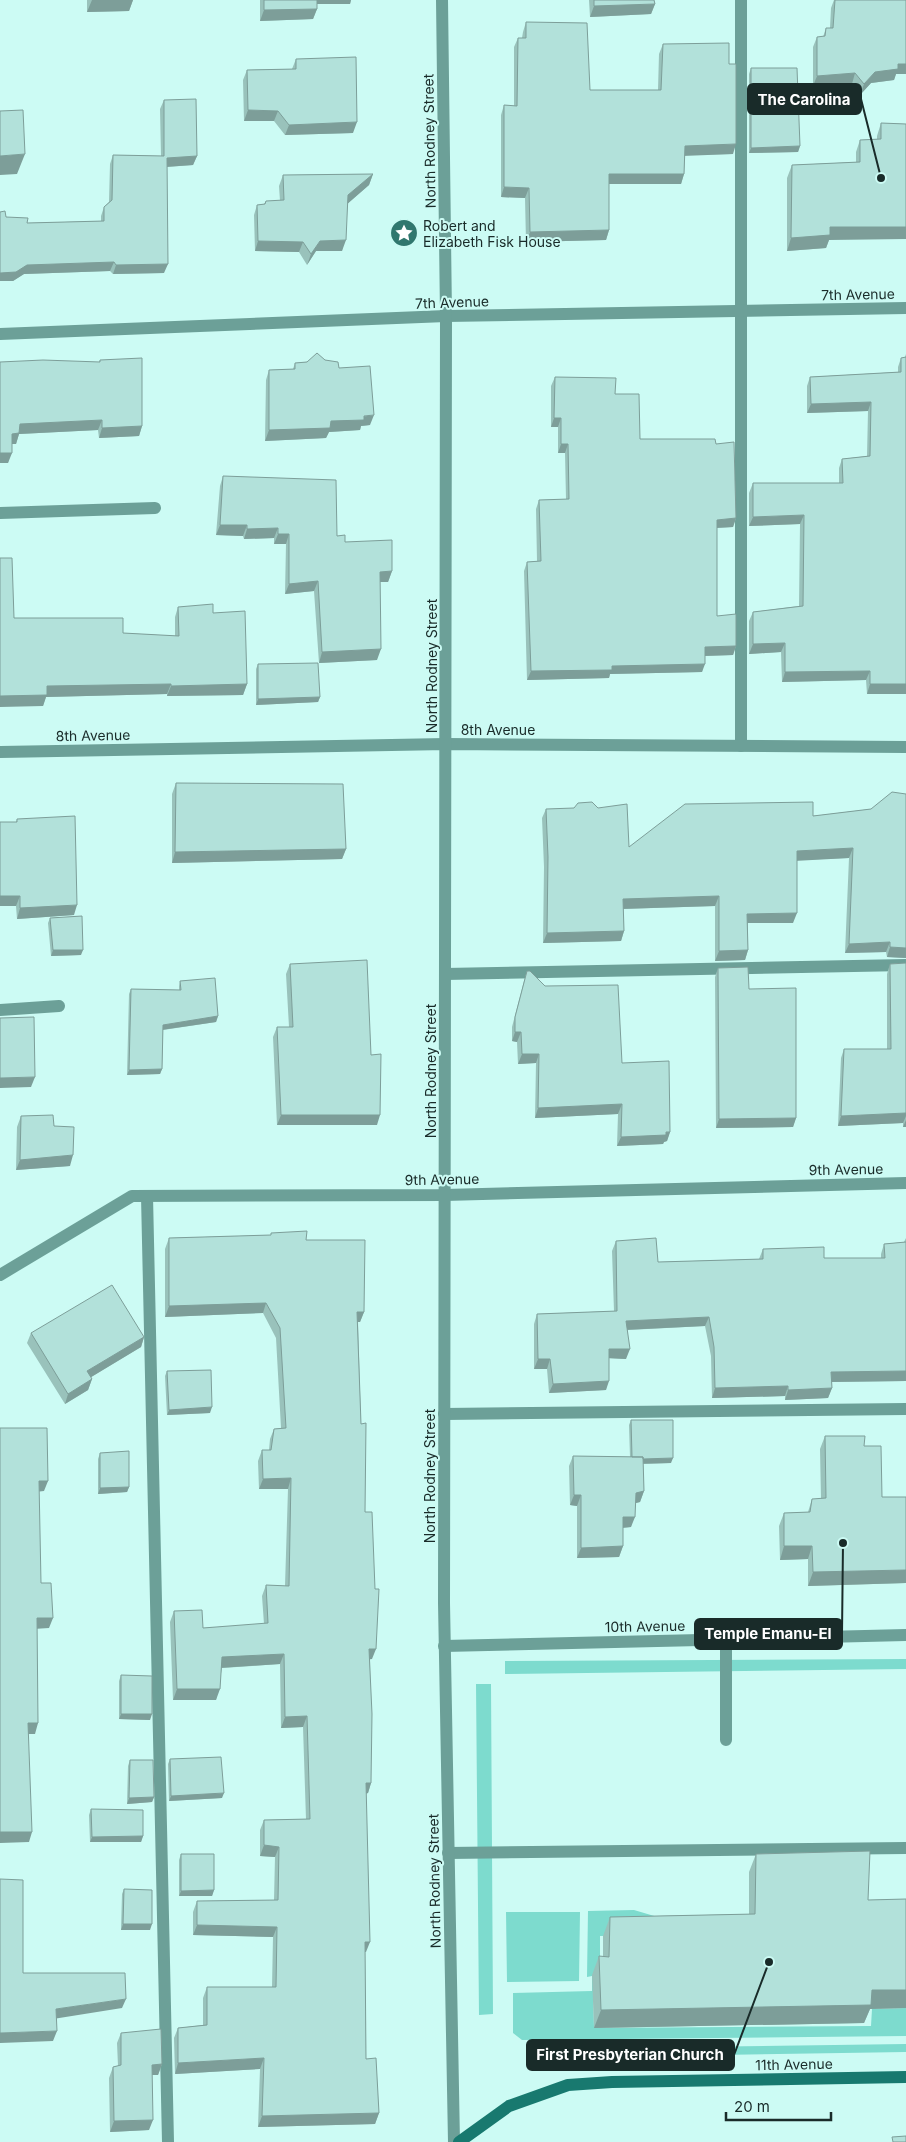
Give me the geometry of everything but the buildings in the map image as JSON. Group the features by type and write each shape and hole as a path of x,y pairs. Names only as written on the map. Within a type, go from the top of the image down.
{"main road":[{"name":"11th Avenue","path":"459,2142 509,2106 568,2085 612,2082 906,2077"}],"street":[{"name":"North Rodney Street","path":"442,0 446,316 444,1646 454,2142"},
{"path":"741,0 741,746"},
{"name":"7th Avenue","path":"0,334 446,316 906,308"},
{"path":"0,513 155,508"},
{"name":"8th Avenue","path":"0,752 446,744 906,747"},
{"path":"445,974 906,966"},
{"path":"0,1010 58,1006"},
{"name":"9th Avenue","path":"0,1275 132,1196 445,1195 906,1183"},
{"path":"147,1196 168,2142"},
{"path":"444,1414 906,1409"},
{"name":"10th Avenue","path":"444,1646 906,1635"},
{"path":"726,1639 726,1740"},
{"path":"448,1853 906,1848"}],"green space":[{"path":"906,1659 906,1669 505,1674 505,1661"},
{"path":"476,1684 491,1684 493,2014 479,2015"},
{"path":"634,1910 661,1918 661,1935 600,1936 600,1972 593,1995 594,2028 871,2026 872,2009 906,2008 906,2036 522,2040 513,2033 513,1993 592,1991 592,1976 587,1977 588,1911"},
{"path":"506,1912 580,1912 579,1981 507,1982"},
{"path":"906,2044 906,2052 533,2058 533,2049"}],"place":[{"name":"The Carolina","path":"881,178"},
{"name":"Robert and Elizabeth Fisk House","path":"404,233"},
{"name":"Temple Emanu-El","path":"843,1543"},
{"name":"First Presbyterian Church","path":"769,1962"}]}
